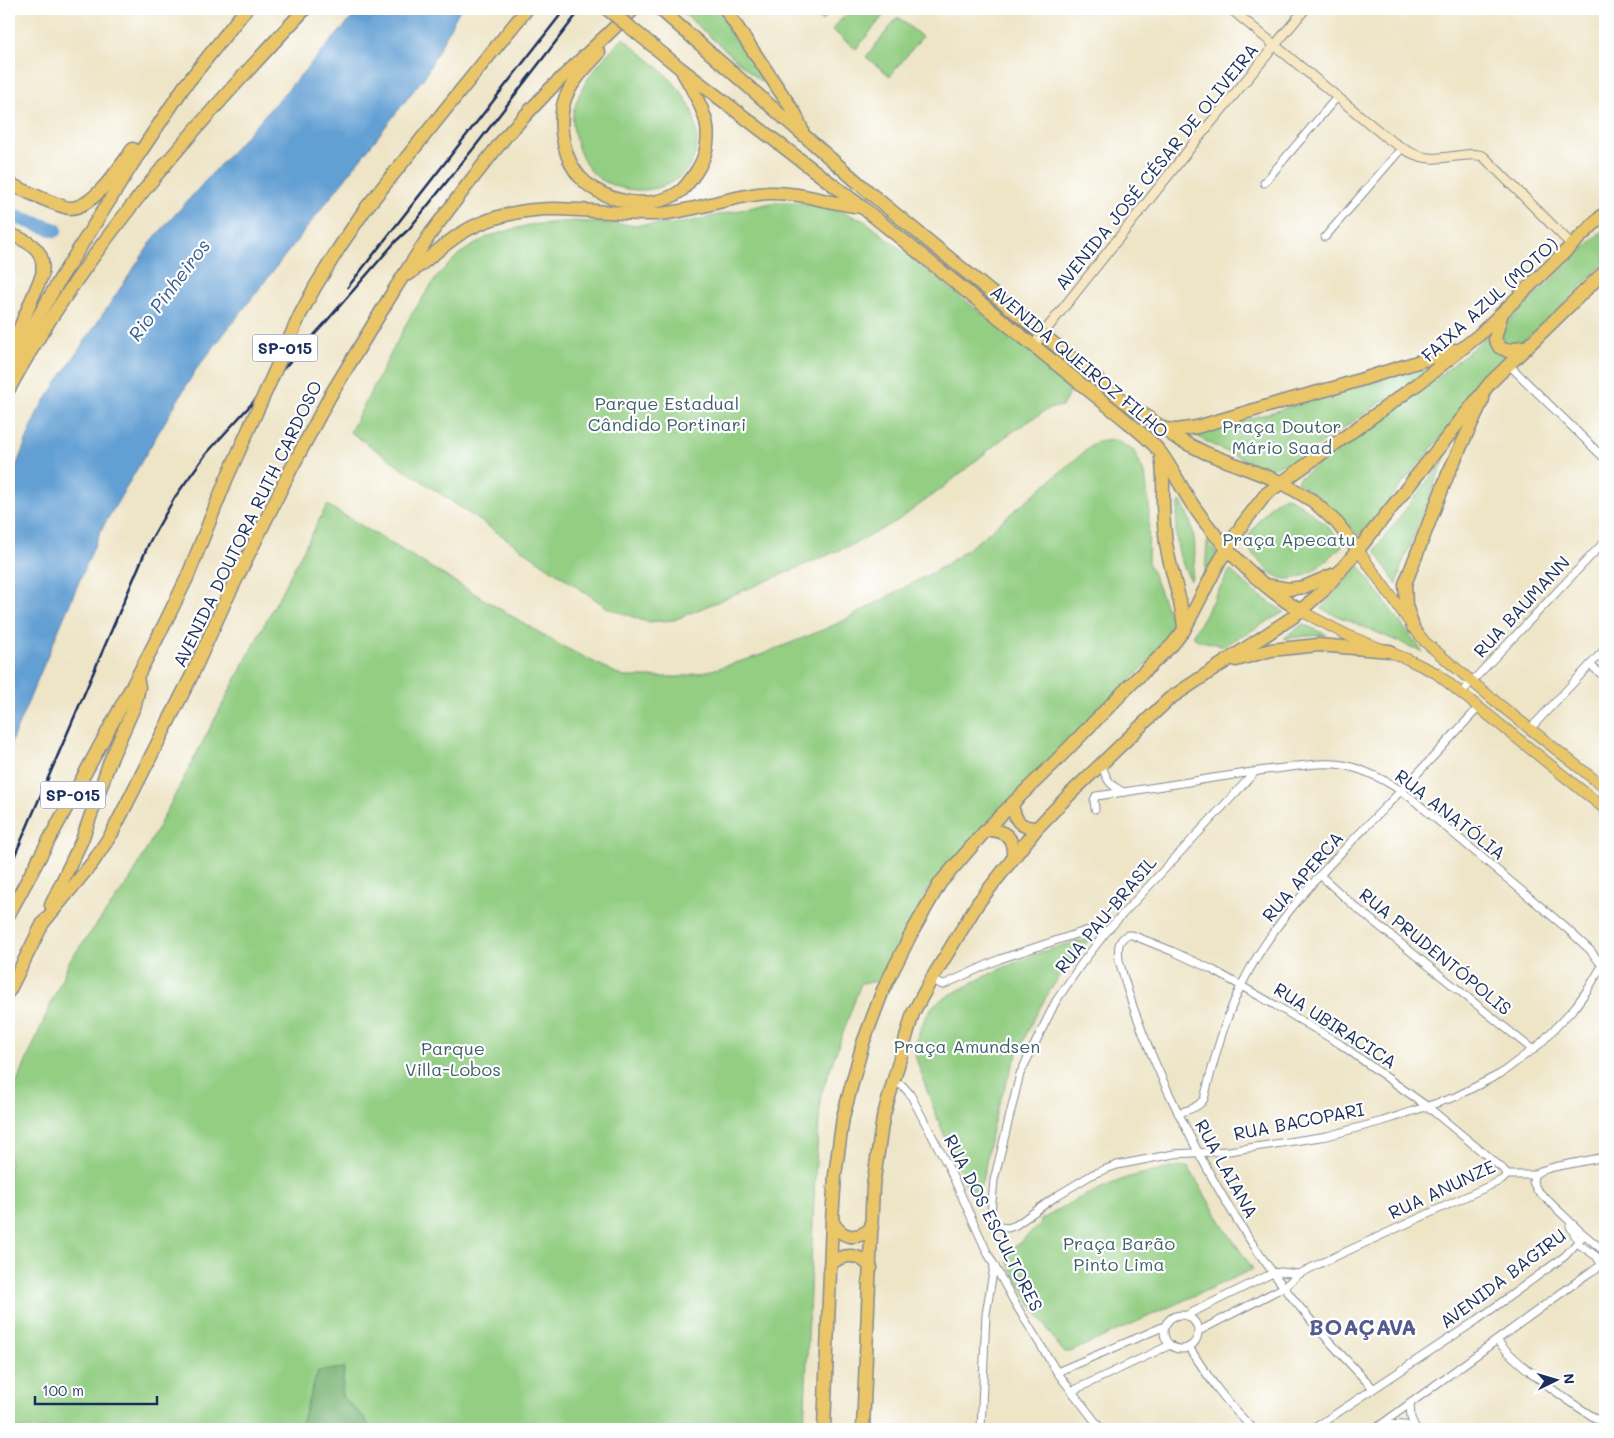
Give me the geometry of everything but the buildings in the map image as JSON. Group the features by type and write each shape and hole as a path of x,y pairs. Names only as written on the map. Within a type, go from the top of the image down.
{"highway":[{"path":"9,367 60,279 133,163 184,87 246,9"},
{"path":"9,389 73,285 148,185 212,109 305,9"},
{"name":"SP-015","path":"9,914 137,677 187,578 226,480 300,315 315,287 338,248 366,208 527,9"},
{"name":"AVENIDA QUEIROZ FILHO","path":"607,9 680,68 862,208 1123,418 1159,450 1194,506 1248,570 1280,599 1301,611"},
{"name":"AVENIDA DOUTORA RUTH CARDOSO","path":"9,991 43,923 93,862 112,833 191,677 294,463 330,396 402,278 454,203 506,136 550,89 634,9"},
{"name":"AVENIDA QUEIROZ FILHO","path":"660,9 680,24 871,194 1124,400 1178,439 1206,453 1281,482 1313,501 1326,511 1358,550"},
{"path":"725,9 796,115 804,134"},
{"path":"609,33 601,51 574,82 564,101 561,120 564,148 569,161 582,179 600,194 626,202 658,200 669,197 682,190 701,165 708,140 706,122 701,106 680,68"},
{"path":"9,184 64,206 75,207 87,202 114,174 166,104 184,87"},
{"path":"402,278 459,235 489,220 508,214 555,209 659,214 754,195 780,193 810,196 862,208"},
{"path":"824,1429 832,1220 843,1117 863,1043 883,990 911,934 940,884 986,830 1172,645 1184,630 1228,548 1266,494 1419,383 1463,348 1500,317 1605,214"},
{"path":"9,234 35,247 40,252 43,268 9,360"},
{"path":"863,1429 873,1186 882,1128 913,1013 978,903 1037,828 1169,699 1301,611 1322,591 1358,550 1490,383 1605,272"},
{"path":"1500,317 1495,339 1499,347 1508,351 1527,347"},
{"path":"1162,428 1176,430 1197,427 1337,387 1463,348"},
{"path":"1412,627 1406,605 1406,584 1448,474 1490,383"},
{"path":"1159,450 1163,476 1162,501 1166,544 1172,576 1184,617 1184,630"},
{"path":"1265,585 1289,589 1304,587 1339,572"},
{"path":"1226,662 1271,650 1318,644 1390,651"},
{"path":"43,923 82,840 110,761 135,705 139,687 137,677"},
{"path":"1012,804 1014,816 1018,821 1025,827 1037,828"},
{"path":"986,830 1000,831 1005,834 1012,844 1013,857"},
{"path":"832,1220 838,1230 851,1236 863,1234 872,1227"},
{"path":"830,1265 841,1257 854,1256 861,1258 871,1268"}],"main road":[{"name":"AVENIDA QUEIROZ FILHO","path":"1358,550 1412,627 1425,642 1605,788"},
{"name":"AVENIDA QUEIROZ FILHO","path":"1301,611 1349,636 1390,651 1436,673 1605,809"}],"street":[{"path":"1232,9 1387,138 1402,148 1416,155 1441,159 1481,154 1572,245"},
{"name":"AVENIDA JOSÉ CÉSAR DE OLIVEIRA","path":"1034,345 1194,143 1304,9"},
{"path":"1264,183 1338,96"},
{"path":"1325,238 1402,148"},
{"name":"FAIXA AZUL (MOTO)","path":"1368,420 1441,369 1500,317 1605,214"},
{"path":"1509,365 1605,458"},
{"name":"RUA BAUMANN","path":"1461,693 1605,541"},
{"path":"1530,729 1605,649"},
{"path":"1590,665 1605,677"},
{"name":"RUA APERCA","path":"1178,1113 1195,1108 1204,1099 1219,1043 1241,985 1279,924 1320,875 1402,791 1479,707"},
{"path":"1102,765 1107,780 1124,792"},
{"name":"RUA ANATÓLIA","path":"1095,809 1094,800 1096,796 1314,765 1342,765 1358,769 1402,791 1565,927 1604,965"},
{"name":"RUA PAU-BRASIL","path":"1016,1225 1008,1228 1000,1227 994,1221 991,1213 994,1180 1020,1074 1056,1001 1082,963 1108,931 1255,772"},
{"name":"RUA PRUDENTÓPOLIS","path":"1320,875 1353,905 1533,1050"},
{"path":"931,980 943,985 1022,951 1085,931 1108,931"},
{"name":"RUA UBIRACICA","path":"1127,935 1136,936 1172,951 1241,985 1340,1044 1428,1107 1503,1169 1507,1176"},
{"name":"RUA LAIANA","path":"1127,935 1120,940 1118,949 1121,967 1140,1028 1162,1079 1198,1153 1242,1229 1273,1273 1327,1338 1373,1388"},
{"name":"RUA BACOPARI","path":"1016,1225 1058,1194 1093,1174 1117,1165 1174,1154 1295,1142 1327,1136 1357,1129 1455,1097 1500,1074 1533,1050 1575,1007 1604,965"},
{"name":"RUA DOS ESCULTORES","path":"893,1082 903,1086 910,1094 948,1166 994,1265 1016,1305 1057,1372 1100,1429"},
{"name":"RUA ANUNZE","path":"1284,1287 1299,1274 1507,1176 1534,1175 1554,1167 1605,1158"},
{"path":"1534,1175 1533,1182 1537,1190 1584,1235 1605,1252"},
{"path":"1375,1429 1586,1275 1604,1265 1596,1256 1580,1245 1565,1217"},
{"name":"AVENIDA BAGIRU","path":"1313,1429 1477,1320 1565,1256 1584,1235"},
{"path":"981,1429 986,1314 994,1265"},
{"path":"1187,1315 1273,1273"},
{"name":"RUA ANUNZE","path":"1273,1273 1299,1274"},
{"path":"1199,1330 1284,1287"},
{"path":"1180,1314 1187,1315 1193,1318 1197,1324 1199,1330 1198,1337 1189,1347 1176,1348 1170,1345 1166,1339 1164,1333 1165,1326 1168,1320 1174,1316 1180,1314"},
{"path":"1057,1372 1165,1326"},
{"path":"1496,1341 1525,1368 1605,1424"},
{"path":"1072,1391 1170,1345"},
{"path":"1189,1347 1248,1429"},
{"path":"1410,1404 1411,1418 1416,1429"},
{"path":"1242,1419 1254,1429"},
{"path":"1384,1424 1416,1429"}],"green space":[{"path":"679,9 717,9 764,80 761,82"},
{"path":"807,9 832,9 822,21"},
{"path":"850,9 888,10 856,49 832,30"},
{"path":"898,17 922,37 890,76 866,57"},
{"path":"623,38 657,66 680,90 691,108 696,129 697,139 694,156 687,169 677,179 663,186 648,190 617,187 597,177 583,160 574,131 573,114 577,100 587,80"},
{"name":"Parque Estadual Cândido Portinari","path":"776,202 805,202 831,208 865,221 1058,374 1068,389 1067,397 1062,406 1048,409 1006,436 940,490 897,521 856,543 674,620 647,622 608,608 350,432 411,315 439,274 459,254 489,236 529,225 574,221 634,225 683,223"},
{"path":"1605,228 1605,262 1545,323 1520,342 1512,345 1504,343 1501,334 1503,327"},
{"path":"1489,336 1492,338 1496,350 1505,357 1508,355 1510,357 1361,534 1358,535 1331,506 1297,482 1299,478 1437,378"},
{"name":"Praça Doutor Mário Saad","path":"1431,365 1429,369 1293,463 1281,464 1268,470 1214,446 1195,435 1404,373"},
{"name":"Parque Villa-Lobos","path":"1115,440 1134,451 1145,475 1149,505 1148,562 1174,627 1166,645 991,819 926,892 883,981 861,983 821,1094 815,1175 804,1429 9,1429 9,1101 70,960 132,877 327,505 560,645 624,677 680,677 712,670 758,656 813,634 841,622 944,566 977,542 1096,442"},
{"path":"1445,458 1401,567 1397,585 1376,552 1376,548"},
{"name":"Praça Apecatu","path":"1285,496 1318,518 1340,540 1342,546 1311,572 1292,579 1283,579 1274,575 1243,544 1272,505"},
{"name":"Praça Apecatu","path":"1180,501 1189,520 1194,539 1195,549 1191,580 1182,562 1177,542 1176,522"},
{"name":"Praça Apecatu","path":"1207,541 1217,553 1205,576"},
{"path":"1359,565 1393,613 1423,652 1321,609"},
{"name":"Praça Apecatu","path":"1230,570 1253,591 1284,612 1224,646 1197,640 1194,637 1194,633"},
{"path":"1303,624 1327,635 1283,639"},
{"name":"Praça Amundsen","path":"1090,939 1058,979 1031,1024 1001,1097 992,1129 980,1188 972,1191 968,1189 938,1119 916,1057 917,1040 924,1021 933,1006 939,1001 990,974 1039,953"},
{"name":"Praça Barão Pinto Lima","path":"1183,1166 1189,1168 1225,1229 1253,1269 1070,1352 1064,1352 1008,1264 1007,1254 1041,1223 1041,1220 1073,1201 1129,1177"},
{"path":"344,1368 342,1397 365,1418 371,1429 307,1429 301,1423 318,1371"}],"water":[{"name":"Rio Pinheiros","path":"360,9 460,9 425,76 195,371 101,530 9,747 9,484 38,411 154,238"}],"waterway":[{"path":"11,215 55,230"}],"railway":[{"path":"348,287 565,9"},
{"path":"9,869 149,543 175,497 206,454 325,323 396,241 409,229 581,9"}],"district":[{"name":"BOAÇAVA","path":"1363,1327"}]}
